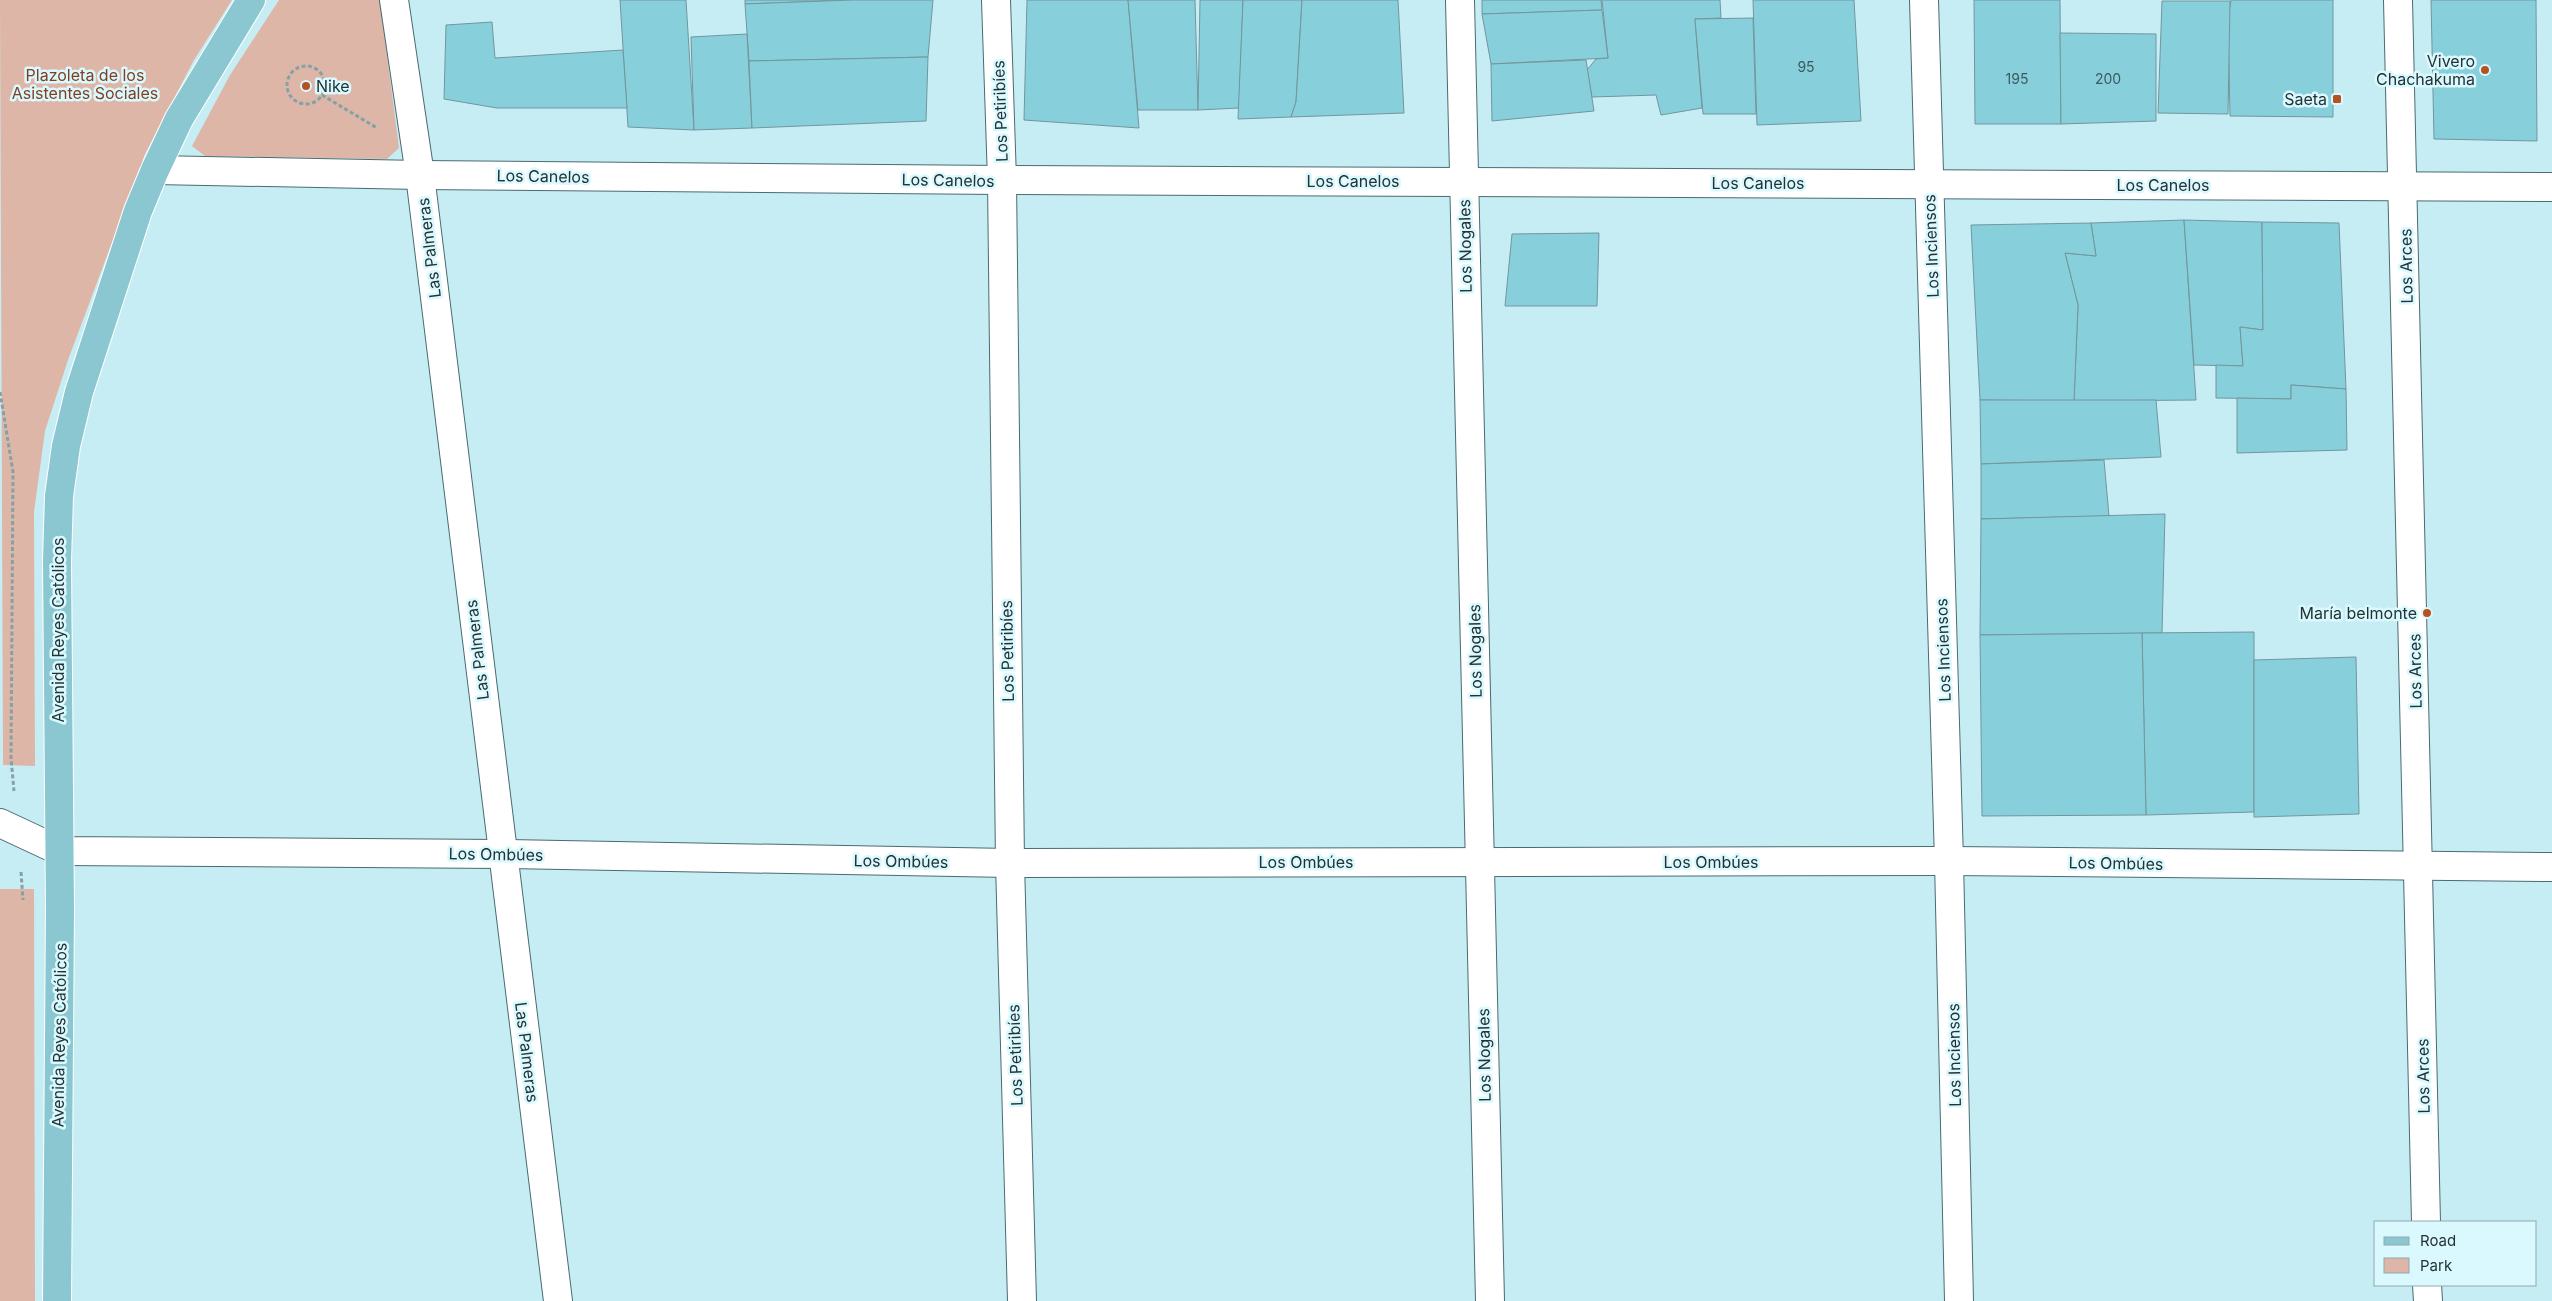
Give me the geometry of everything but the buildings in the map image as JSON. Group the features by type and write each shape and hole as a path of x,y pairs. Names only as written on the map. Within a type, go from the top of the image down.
{"main road":[{"name":"Avenida Reyes Católicos","path":"57,1301 60,851 57,656 59,496 66,446 79,392 138,211 155,170 179,119 251,0"}],"street":[{"name":"Las Palmeras","path":"394,0 420,175 558,1301"},
{"name":"Los Petiribíes","path":"996,0 1002,180 1010,863 1022,1301"},
{"name":"Los Nogales","path":"1460,0 1490,1301"},
{"name":"Los Inciensos","path":"1924,0 1949,861 1959,1301"},
{"name":"Los Arces","path":"2398,0 2404,185 2426,1221"},
{"name":"Los Canelos","path":"155,170 420,175 1002,180 2552,187"},
{"path":"0,823 60,851"},
{"name":"Los Ombúes","path":"60,851 502,854 1010,863 1949,861 2552,867"},
{"path":"2427,1286 2428,1301"}],"path":[{"path":"306,65 318,69 325,79 322,95 315,102 309,104 296,102 287,92 288,75 294,69 306,65"},
{"path":"322,95 383,132"}],"green space":[{"name":"Plazoleta de los Asistentes Sociales","path":"0,0 232,0 194,60 145,154 68,360 45,431 34,512 35,766 3,765"},
{"path":"279,0 380,0 399,148 387,159 205,156 192,146 230,75"},
{"path":"0,889 34,889 35,1301 0,1301"}],"place":[{"name":"Vivero Chachakuma","path":"2485,70"},
{"name":"Nike","path":"306,86"},
{"name":"Saeta","path":"2337,99"},
{"name":"María belmonte","path":"2427,613"}]}
